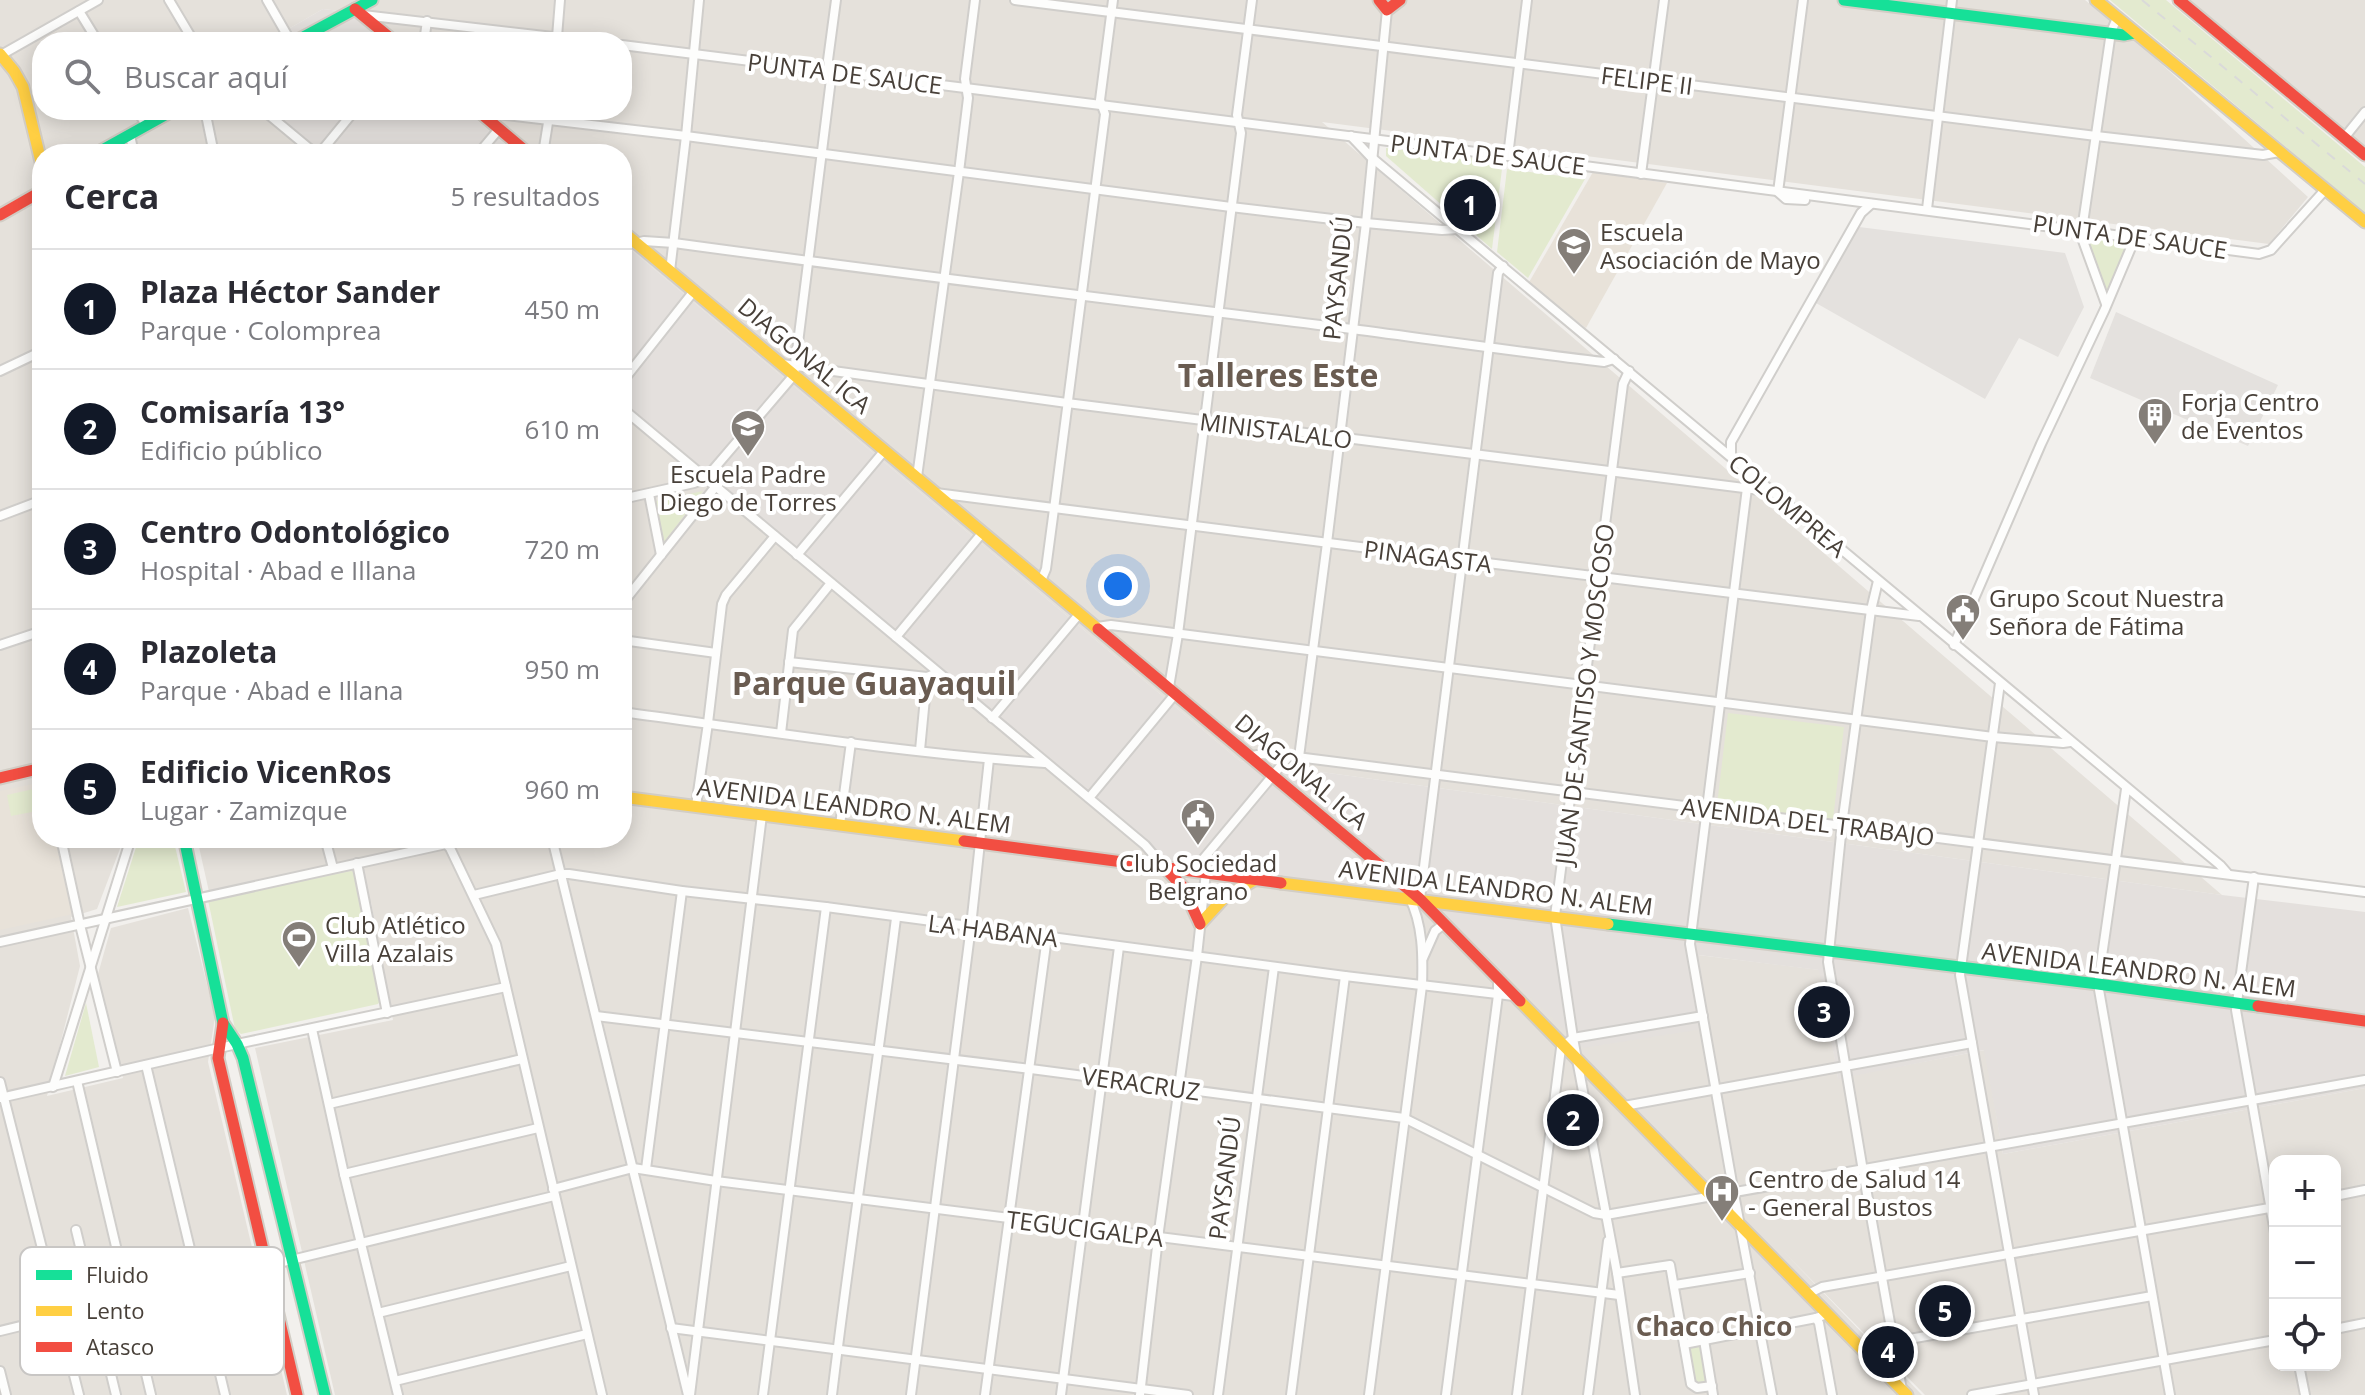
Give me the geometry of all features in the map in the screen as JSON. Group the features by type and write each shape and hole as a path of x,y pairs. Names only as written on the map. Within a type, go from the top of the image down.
{"main road":[{"name":"PAYSANDÚ","path":"1383,5 1400,0"},
{"path":"1844,0 2124,35 2134,33"},
{"path":"2096,0 2365,222"},
{"path":"2179,0 2365,155"},
{"path":"311,32 364,5 387,32"},
{"path":"0,55 23,87 37,144"},
{"path":"113,144 155,120"},
{"path":"488,120 517,144"},
{"path":"0,215 32,197"},
{"name":"DIAGONAL ICA","path":"632,240 781,364 795,371 917,477 1252,756 1414,898 1514,996 1569,1041 1579,1060 1808,1294 1822,1316 1863,1350 1904,1393"},
{"path":"0,778 32,770"},
{"name":"AVENIDA LEANDRO N. ALEM","path":"632,798 1255,880 2098,984 2365,1021"},
{"path":"186,848 223,1023 243,1058 325,1395"},
{"path":"1163,866 1183,887 1200,924 1221,899 1255,880"},
{"path":"223,1023 218,1048 263,1247"},
{"path":"284,1339 297,1395"}],"street":[{"path":"41,32 98,0"},
{"path":"169,0 188,32"},
{"path":"267,0 286,32"},
{"path":"559,32 560,0"},
{"path":"670,271 699,0"},
{"path":"632,497 706,478 795,371 831,79 828,60 836,0"},
{"path":"917,477 968,98 965,79 975,0"},
{"name":"FELIPE II","path":"1015,0 2096,136 2263,155 2279,152"},
{"path":"1041,581 1046,569 1105,114 1100,100 1113,0"},
{"path":"1089,798 1172,690 1241,133 1237,115 1252,0"},
{"path":"1508,156 1527,0"},
{"path":"1641,174 1664,0"},
{"path":"1803,0 1778,192 1786,199 1850,205 1855,223"},
{"path":"1927,209 1952,0"},
{"path":"364,5 427,21 508,32"},
{"name":"PAYSANDÚ","path":"1294,757 1313,651 1366,223 1372,139 1385,47 1383,5"},
{"path":"79,11 92,32"},
{"path":"2107,305 2082,238 2082,230 2111,32 2117,18"},
{"path":"425,32 427,21"},
{"path":"0,55 32,37"},
{"name":"PUNTA DE SAUCE","path":"632,46 2264,254 2325,190"},
{"path":"2344,138 2365,112"},
{"path":"143,120 146,125"},
{"path":"207,120 212,144"},
{"path":"275,120 305,144"},
{"path":"326,144 346,120"},
{"path":"544,144 548,120"},
{"path":"586,120 822,155 1231,207 1366,223 1459,229"},
{"path":"486,144 499,129"},
{"path":"130,135 132,144"},
{"name":"COLOMPREA","path":"1350,136 1371,157 2227,873"},
{"path":"1735,460 1731,454 1731,442 1855,223 1871,204"},
{"path":"1954,645 2135,238"},
{"path":"636,243 674,243 1490,349 1604,362 1614,359"},
{"path":"1369,1395 1422,986 1423,959 1414,898 1435,774 1498,273 1503,266"},
{"path":"632,369 694,291"},
{"path":"0,371 32,356"},
{"name":"MINISTALALO","path":"795,371 930,385 1771,491"},
{"name":"JUAN DE SANTISO Y MOSCOSO","path":"1517,1395 1560,1053 1569,1041 1555,916 1623,384 1629,371"},
{"path":"632,418 1145,845 1163,866"},
{"path":"1714,443 1731,442"},
{"path":"797,555 885,450"},
{"path":"1751,474 1690,935 1772,1395"},
{"path":"632,586 716,486"},
{"name":"PINAGASTA","path":"936,493 1920,616"},
{"path":"649,494 661,555"},
{"path":"0,516 32,504"},
{"path":"896,637 983,532"},
{"path":"696,806 723,599 775,536"},
{"path":"1878,581 1871,610 1856,721 1828,952 1863,1171 1904,1393"},
{"path":"781,733 793,630 831,583"},
{"path":"992,718 1080,613"},
{"path":"1097,627 1111,625 1856,721 1993,737 2070,742"},
{"path":"0,645 32,634"},
{"path":"632,641 716,653"},
{"path":"789,662 927,677 937,673"},
{"path":"920,750 927,677"},
{"path":"2000,683 1960,968 2034,1395"},
{"path":"632,713 989,759 1046,763"},
{"path":"840,825 851,742"},
{"name":"AVENIDA DEL TRABAJO","path":"1252,756 1294,757 1571,790 2365,892"},
{"path":"1140,1392 1197,956 1200,871 1274,775 1294,757"},
{"path":"911,1395 971,926 989,759"},
{"path":"2126,789 2098,984 2170,1395"},
{"path":"689,1395 762,815"},
{"path":"63,848 117,1072"},
{"path":"53,1087 128,848"},
{"path":"328,848 333,868"},
{"path":"0,942 422,848"},
{"path":"450,848 492,933 602,1395"},
{"path":"554,848 689,1395"},
{"path":"357,863 387,1013"},
{"name":"LA HABANA","path":"474,895 561,874 1514,996"},
{"path":"2254,877 2236,1004 2269,1188"},
{"path":"646,1169 682,891"},
{"path":"763,1395 826,907"},
{"path":"832,1395 896,918"},
{"path":"1419,927 1441,926"},
{"path":"1423,959 1441,926"},
{"path":"985,1395 1047,937"},
{"path":"1061,1395 1119,947"},
{"name":"PAYSANDÚ","path":"1218,1395 1274,967"},
{"path":"1291,1395 1345,976"},
{"path":"1446,1395 1498,979"},
{"path":"2,1098 506,987"},
{"name":"VERACRUZ","path":"596,1016 1404,1118 1594,1213 1606,1215"},
{"path":"1569,1041 1703,1016"},
{"path":"312,1029 398,1395"},
{"path":"1624,1106 1972,1043"},
{"path":"329,1104 522,1059"},
{"path":"1579,1060 1635,1395"},
{"path":"146,1065 190,1247"},
{"path":"1606,1215 2365,1080"},
{"path":"77,1081 116,1247"},
{"path":"0,1082 41,1247"},
{"path":"344,1174 538,1128"},
{"name":"TEGUCIGALPA","path":"284,1261 553,1192 633,1168 1310,1258 1619,1295"},
{"path":"2341,1195 2365,1190"},
{"path":"1808,1294 1822,1287 2269,1208"},
{"path":"76,1230 80,1247"},
{"path":"1588,1395 1609,1232"},
{"path":"1617,1273 1670,1265 1691,1384 1712,1391 1704,1340"},
{"path":"378,1313 571,1266"},
{"path":"1675,1285 1750,1273"},
{"path":"1863,1350 1870,1346 2152,1296"},
{"path":"1684,1344 1822,1316"},
{"path":"1822,1316 1819,1323 1832,1395"},
{"path":"2341,1328 2365,1323"},
{"name":"TEGUCIGALPA","path":"0,1331 20,1326"},
{"path":"671,1328 1063,1379 1140,1392 1188,1395"},
{"path":"395,1381 587,1334"},
{"path":"1972,1395 2269,1341"},
{"path":"0,1371 6,1395"},
{"path":"2300,1371 2305,1395"},
{"path":"74,1375 79,1395"},
{"path":"111,1375 116,1395"},
{"path":"146,1375 151,1395"},
{"path":"220,1375 225,1395"}],"shaded area":[{"path":"0,0 2085,0 2136,41 2308,197 2269,244 1322,122 2222,895 1240,761 632,250 632,144 505,144 477,120 632,120 632,32 371,32 348,12 323,9 283,32 32,32 32,120 279,120 308,144 32,144 32,848 120,848 97,909 71,917 80,966 47,1096 123,1078 98,974 111,928 188,908 215,1017 208,1062 252,1247 20,1247 20,1375 282,1375 287,1395 0,1395"},
{"path":"2190,0 2365,0 2365,147"},
{"path":"323,9 348,12 371,32 283,32"},
{"path":"279,120 477,120 505,144 308,144"},
{"path":"1593,172 1667,183 1586,328 1528,284"},
{"path":"1859,227 2065,253 2084,307 2058,357 2019,338 1985,399 1816,303"},
{"path":"632,250 1240,761 2365,912 2365,1088 2003,1154 1984,1050 1838,1079 1819,970 1699,955 1709,1028 1583,1048 1430,900 1168,861 632,414"},
{"path":"2116,312 2278,385 2248,446 2090,378"},
{"path":"632,412 1430,900 1698,955 1820,970 1838,1078 1985,1050 2003,1154 2365,1088 2365,1395 1925,1395 1784,1252 1922,1395 335,1395 255,1048 393,1020 371,902 218,932 199,848 632,848"},
{"path":"32,784 32,848 58,848 73,914 0,930 0,791"}],"green space":[{"path":"2110,0 2166,0 2365,167 2365,213"},
{"path":"1386,148 1503,161 1492,249 1386,156"},
{"path":"1507,169 1585,179 1528,278 1497,252"},
{"path":"2082,230 2135,238 2107,305"},
{"path":"703,491 664,542 656,501"},
{"path":"1728,713 1844,727 1833,819 1717,805"},
{"path":"32,789 32,812 11,816 7,795"},
{"path":"136,848 175,848 186,892 117,907"},
{"name":"Club Atlético Villa Azalais","path":"351,871 356,874 381,1000 378,1004 241,1034 235,1029 208,900"},
{"path":"86,1003 99,1067 65,1076"},
{"path":"1702,1344 1707,1384 1696,1385 1690,1346"}],"railway":[{"path":"2142,0 2365,184"}],"traffic: fast":[{"path":"313,32 372,0"},
{"path":"1844,0 2124,35 2134,33"},
{"path":"113,144 156,120"},
{"path":"186,848 223,1023 243,1058 325,1395"},
{"path":"1608,924 2258,1006"}],"traffic: slow":[{"path":"2096,0 2365,222"},
{"path":"0,54 23,87 37,144"},
{"path":"632,239 1098,629"},
{"path":"632,798 964,841"},
{"path":"1200,924 1224,898 1254,880"},
{"path":"1281,883 1608,924"},
{"path":"1520,1001 1907,1395"}],"traffic: jam":[{"path":"1379,0 1387,10 1400,0"},
{"path":"2179,0 2365,155"},
{"path":"355,9 383,32"},
{"path":"489,120 517,144"},
{"path":"0,215 32,197"},
{"path":"1098,629 1420,899 1520,1001"},
{"path":"0,778 32,770"},
{"path":"964,841 1281,883"},
{"path":"1163,866 1183,887 1200,924"},
{"path":"2258,1006 2365,1021"},
{"path":"223,1023 218,1058 262,1247"},
{"path":"284,1340 297,1395"}],"place":[{"name":"Plaza Héctor Sander","path":"1470,205"},
{"name":"Escuela Asociación de Mayo","path":"1574,276"},
{"name":"Forja Centro de Eventos","path":"2155,446"},
{"name":"Escuela Padre Diego de Torres","path":"748,458"},
{"name":"Grupo Scout Nuestra Señora de Fátima","path":"1963,642"},
{"name":"Club Sociedad Belgrano","path":"1198,847"},
{"name":"Club Atlético Villa Azalais","path":"299,969"},
{"name":"Centro Odontológico","path":"1824,1012"},
{"name":"Comisaría 13°","path":"1573,1120"},
{"name":"Centro de Salud 14 - General Bustos","path":"1722,1223"},
{"name":"Edificio VicenRos","path":"1945,1311"},
{"name":"Plazoleta","path":"1888,1352"}],"district":[{"name":"Talleres Este","path":"1278,374"},
{"name":"Parque Guayaquil","path":"874,682"},
{"name":"Chaco Chico","path":"1714,1326"}]}
